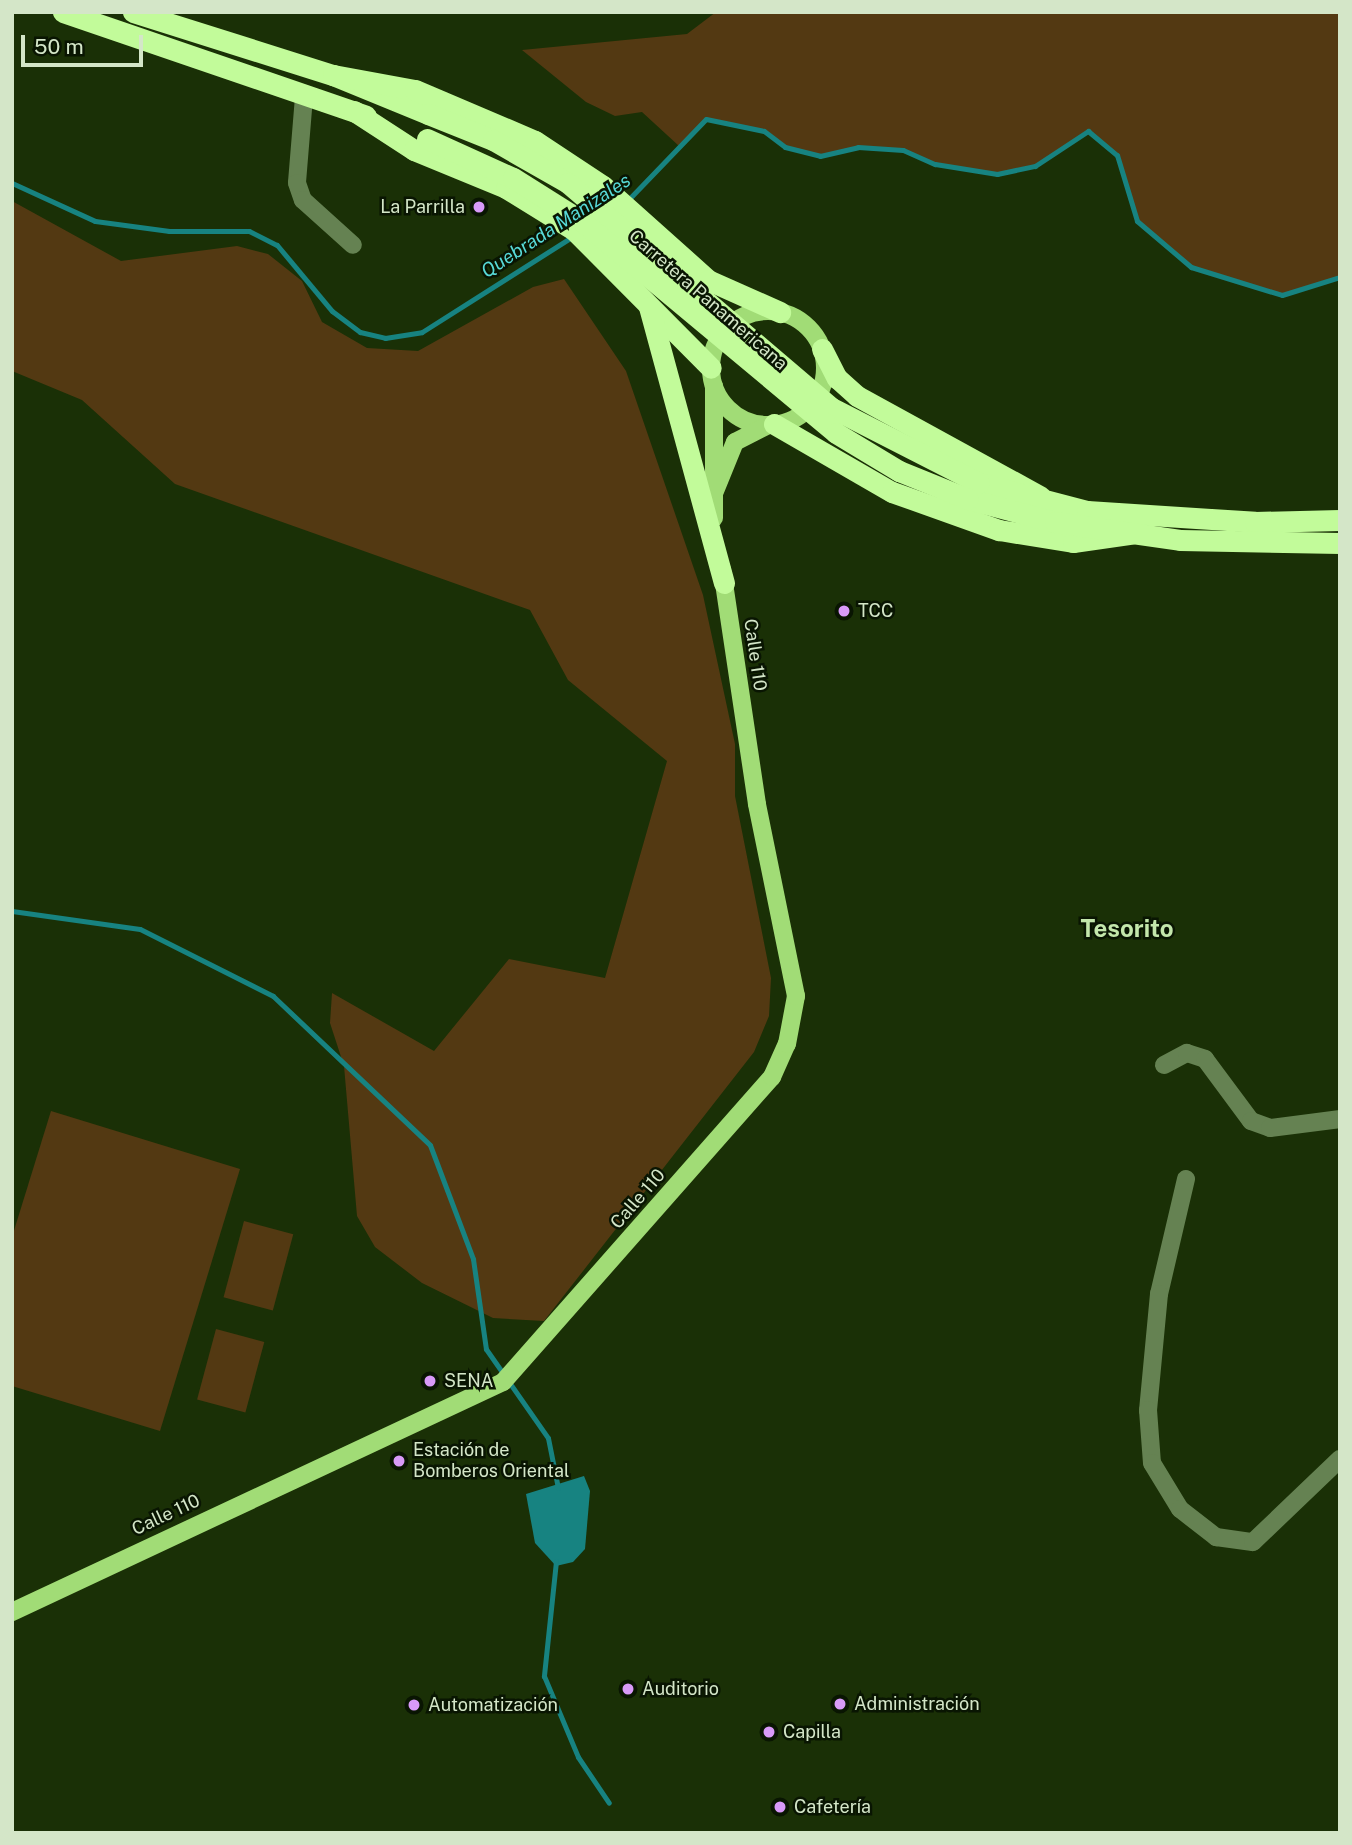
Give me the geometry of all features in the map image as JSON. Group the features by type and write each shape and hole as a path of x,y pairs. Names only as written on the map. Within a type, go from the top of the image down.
{"highway":[{"name":"Carretera Panamericana","path":"64,12 304,97 354,111 427,139 513,178 583,222 836,433 899,471 1130,534 1340,543"},
{"name":"Carretera Panamericana","path":"133,12 171,19 333,75 493,140 568,183 830,407 973,491 1053,505 1255,522 1340,520"},
{"path":"333,75 415,90 535,141 603,186 708,280 780,312"},
{"path":"354,111 414,150 549,212 622,272 645,295 713,377"},
{"path":"645,295 668,358 696,499 723,583"},
{"path":"822,349 837,378 856,396 1053,505"},
{"path":"773,424 892,492 999,530 1073,542 1130,534"}],"main road":[{"path":"711,500 735,442 802,414 816,398 824,378 822,349 806,325 780,312 755,313 732,323 720,336 713,377 736,415 773,424"},
{"name":"Calle 110","path":"12,1612 503,1382 772,1077 788,1044 796,996 757,804 711,500 713,377"}],"street":[{"path":"304,97 297,183 303,200 353,245"},
{"path":"1164,1065 1187,1053 1205,1059 1244,1113 1270,1128 1340,1119"},
{"path":"1186,1180 1159,1294 1148,1410 1152,1463 1189,1516 1216,1537 1253,1542 1340,1459"}],"shaded area":[{"path":"716,12 1340,12 1340,277 1282,295 1191,267 1137,221 1117,155 1088,131 1035,166 997,174 935,164 902,150 858,147 820,156 785,147 764,131 706,119 679,146 642,112 615,116 586,102 522,50 687,34"},
{"path":"12,201 121,261 237,246 268,254 302,281 322,322 367,348 418,351 533,287 564,279 626,371 703,595 735,744 735,796 771,978 769,1016 754,1052 544,1321 493,1318 422,1283 375,1247 357,1216 344,1066 330,1023 332,993 434,1051 509,959 605,978 667,761 568,680 530,610 175,484 82,400 12,371"},
{"path":"51,1111 240,1169 160,1431 12,1386 12,1237"},
{"path":"244,1221 293,1234 273,1311 224,1297"},
{"path":"216,1329 264,1342 245,1412 197,1400"}],"water":[{"path":"584,1476 590,1491 585,1549 573,1562 556,1566 535,1543 526,1494"}],"waterway":[{"name":"Quebrada Manizales","path":"628,200 706,119 764,131 785,147 820,156 858,147 903,150 935,164 997,174 1035,166 1088,131 1117,155 1137,221 1191,267 1282,295 1340,277"},
{"name":"Quebrada Manizales","path":"12,183 95,221 169,231 249,231 277,245 332,311 360,332 385,338 422,332 573,236"},
{"path":"12,911 140,929 273,996 430,1145 473,1259 486,1349 548,1438 558,1488"},
{"path":"556,1561 544,1676 578,1757 609,1803"}],"place":[{"name":"La Parrilla","path":"479,207"},
{"name":"TCC","path":"844,611"},
{"name":"SENA","path":"430,1381"},
{"name":"Estación de Bomberos Oriental","path":"399,1461"},
{"name":"Auditorio","path":"628,1689"},
{"name":"Administración","path":"840,1704"},
{"name":"Automatización","path":"414,1705"},
{"name":"Capilla","path":"769,1732"},
{"name":"Cafetería","path":"780,1807"}],"district":[{"name":"Tesorito","path":"1127,929"}]}
